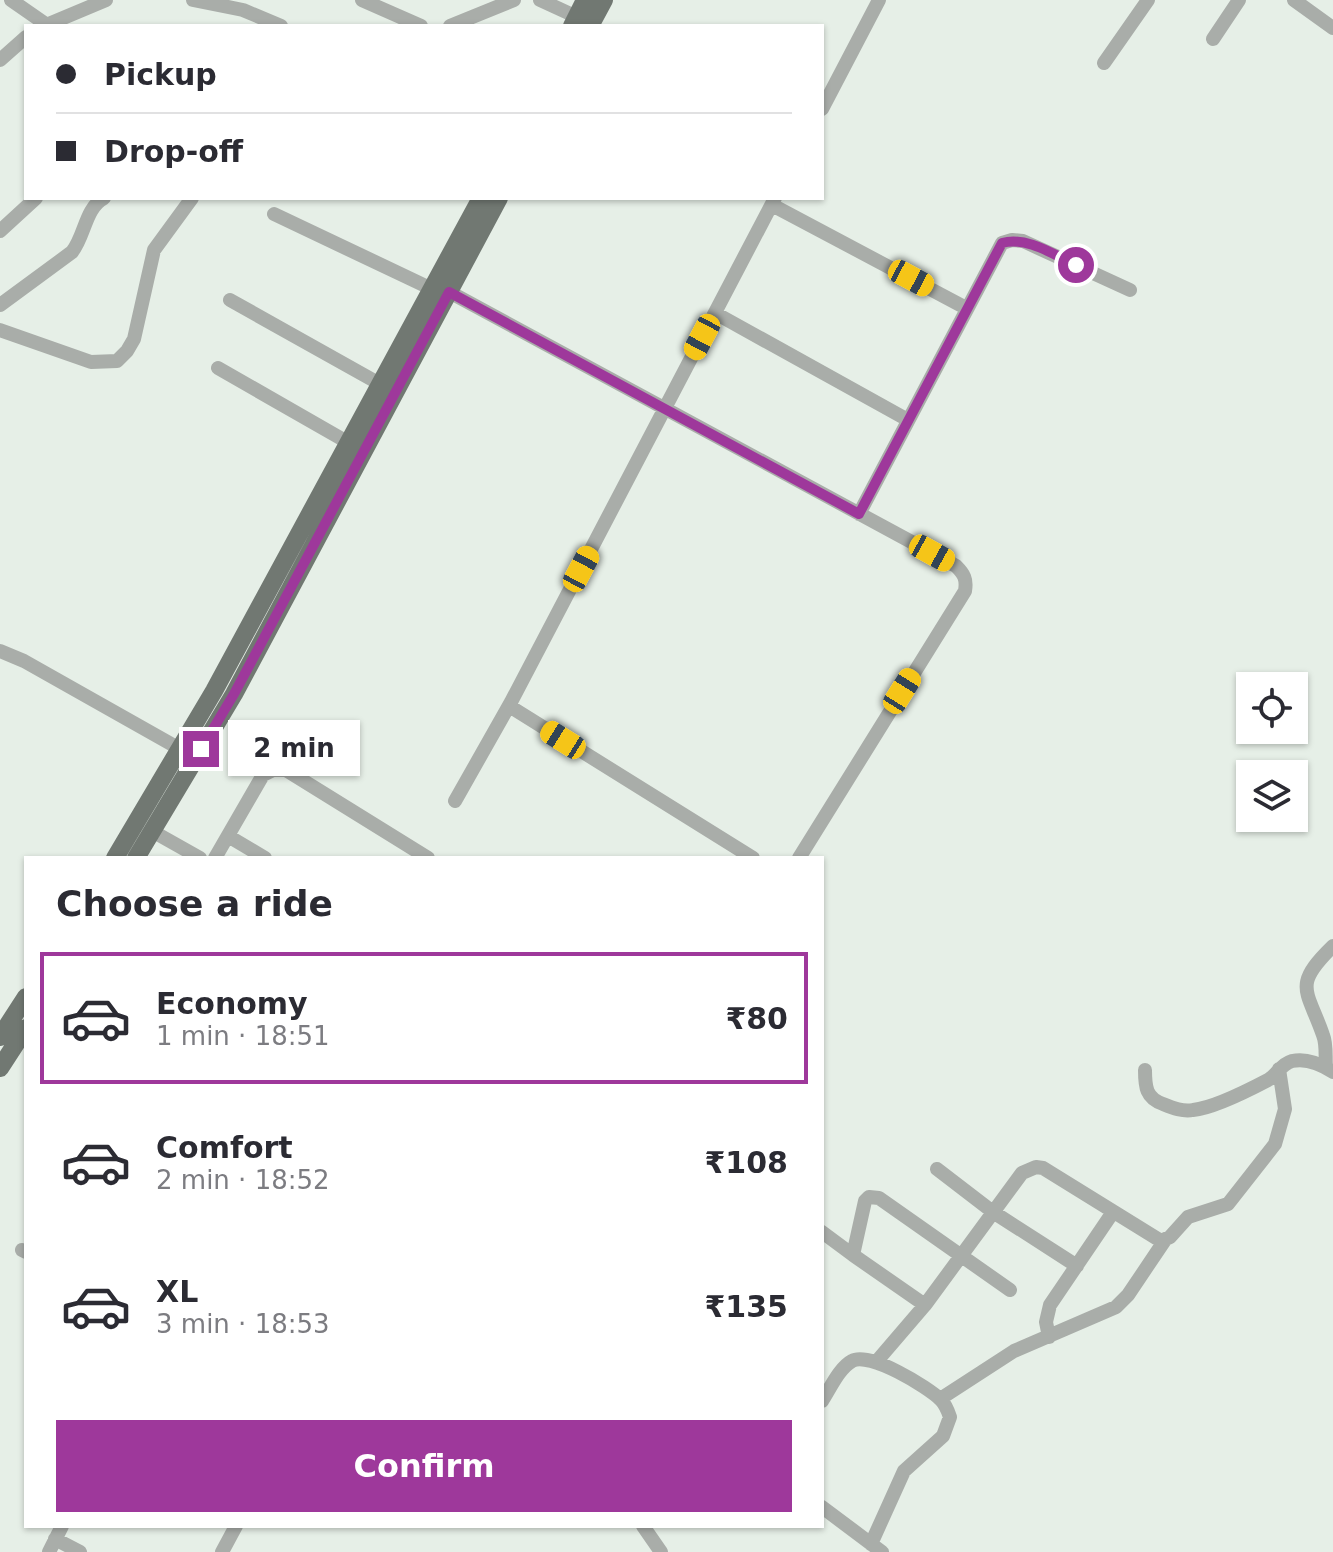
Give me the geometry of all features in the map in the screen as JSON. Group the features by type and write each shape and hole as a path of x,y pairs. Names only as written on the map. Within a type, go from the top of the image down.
{"main road":[{"path":"581,17 604,0"},
{"path":"137,856 234,694 480,200"},
{"path":"116,856 180,749 380,384 498,200"},
{"path":"0,1037 24,1000"},
{"path":"0,1068 24,1031"}],"street":[{"path":"11,0 45,24"},
{"path":"48,24 106,0"},
{"path":"193,0 243,10 276,24"},
{"path":"362,0 416,24"},
{"path":"455,24 514,0"},
{"path":"540,0 581,17"},
{"path":"824,105 879,0"},
{"path":"1104,63 1148,0"},
{"path":"1213,39 1239,0"},
{"path":"1294,0 1333,28"},
{"path":"0,60 24,39"},
{"path":"0,231 34,200"},
{"path":"0,305 72,252 78,245 95,203 100,200"},
{"path":"0,330 91,362 117,361 134,339 154,250 191,200"},
{"path":"455,801 509,706 773,202 966,308"},
{"path":"274,214 438,289 956,566 966,581 965,591 800,856"},
{"path":"859,514 1002,243 1023,241 1130,290"},
{"path":"230,300 380,384"},
{"path":"715,313 908,420"},
{"path":"218,368 349,443"},
{"path":"0,651 24,661 180,749"},
{"path":"509,706 750,856"},
{"path":"216,856 263,775 273,770 286,770 424,856"},
{"path":"152,831 196,856"},
{"path":"228,836 262,856"},
{"path":"1145,1070 1148,1095 1156,1102 1191,1111 1271,1078 1279,1069 1295,1061 1307,1061 1329,1069 1324,1037 1306,989 1307,978 1317,961 1333,946"},
{"path":"940,1399 1005,1356 1116,1307 1128,1295 1165,1240 1188,1217 1220,1207 1234,1198 1275,1144 1285,1109 1279,1069"},
{"path":"877,1361 925,1305 1022,1173 1036,1167 1043,1168 1157,1239 1165,1240"},
{"path":"937,1169 993,1212 1077,1266"},
{"path":"853,1255 865,1201 875,1196 1010,1290"},
{"path":"1049,1337 1046,1313 1113,1212"},
{"path":"824,1233 925,1305"},
{"path":"824,1398 844,1368 852,1361 863,1358 877,1361 940,1399 950,1417 943,1436 904,1471 877,1548 824,1508"},
{"path":"222,1552 230,1528"},
{"path":"644,1528 661,1552"},
{"path":"55,1539 80,1552"}],"route":[{"path":"201,749 234,694 449,292 859,514 1002,243 1023,241 1076,265"}]}
